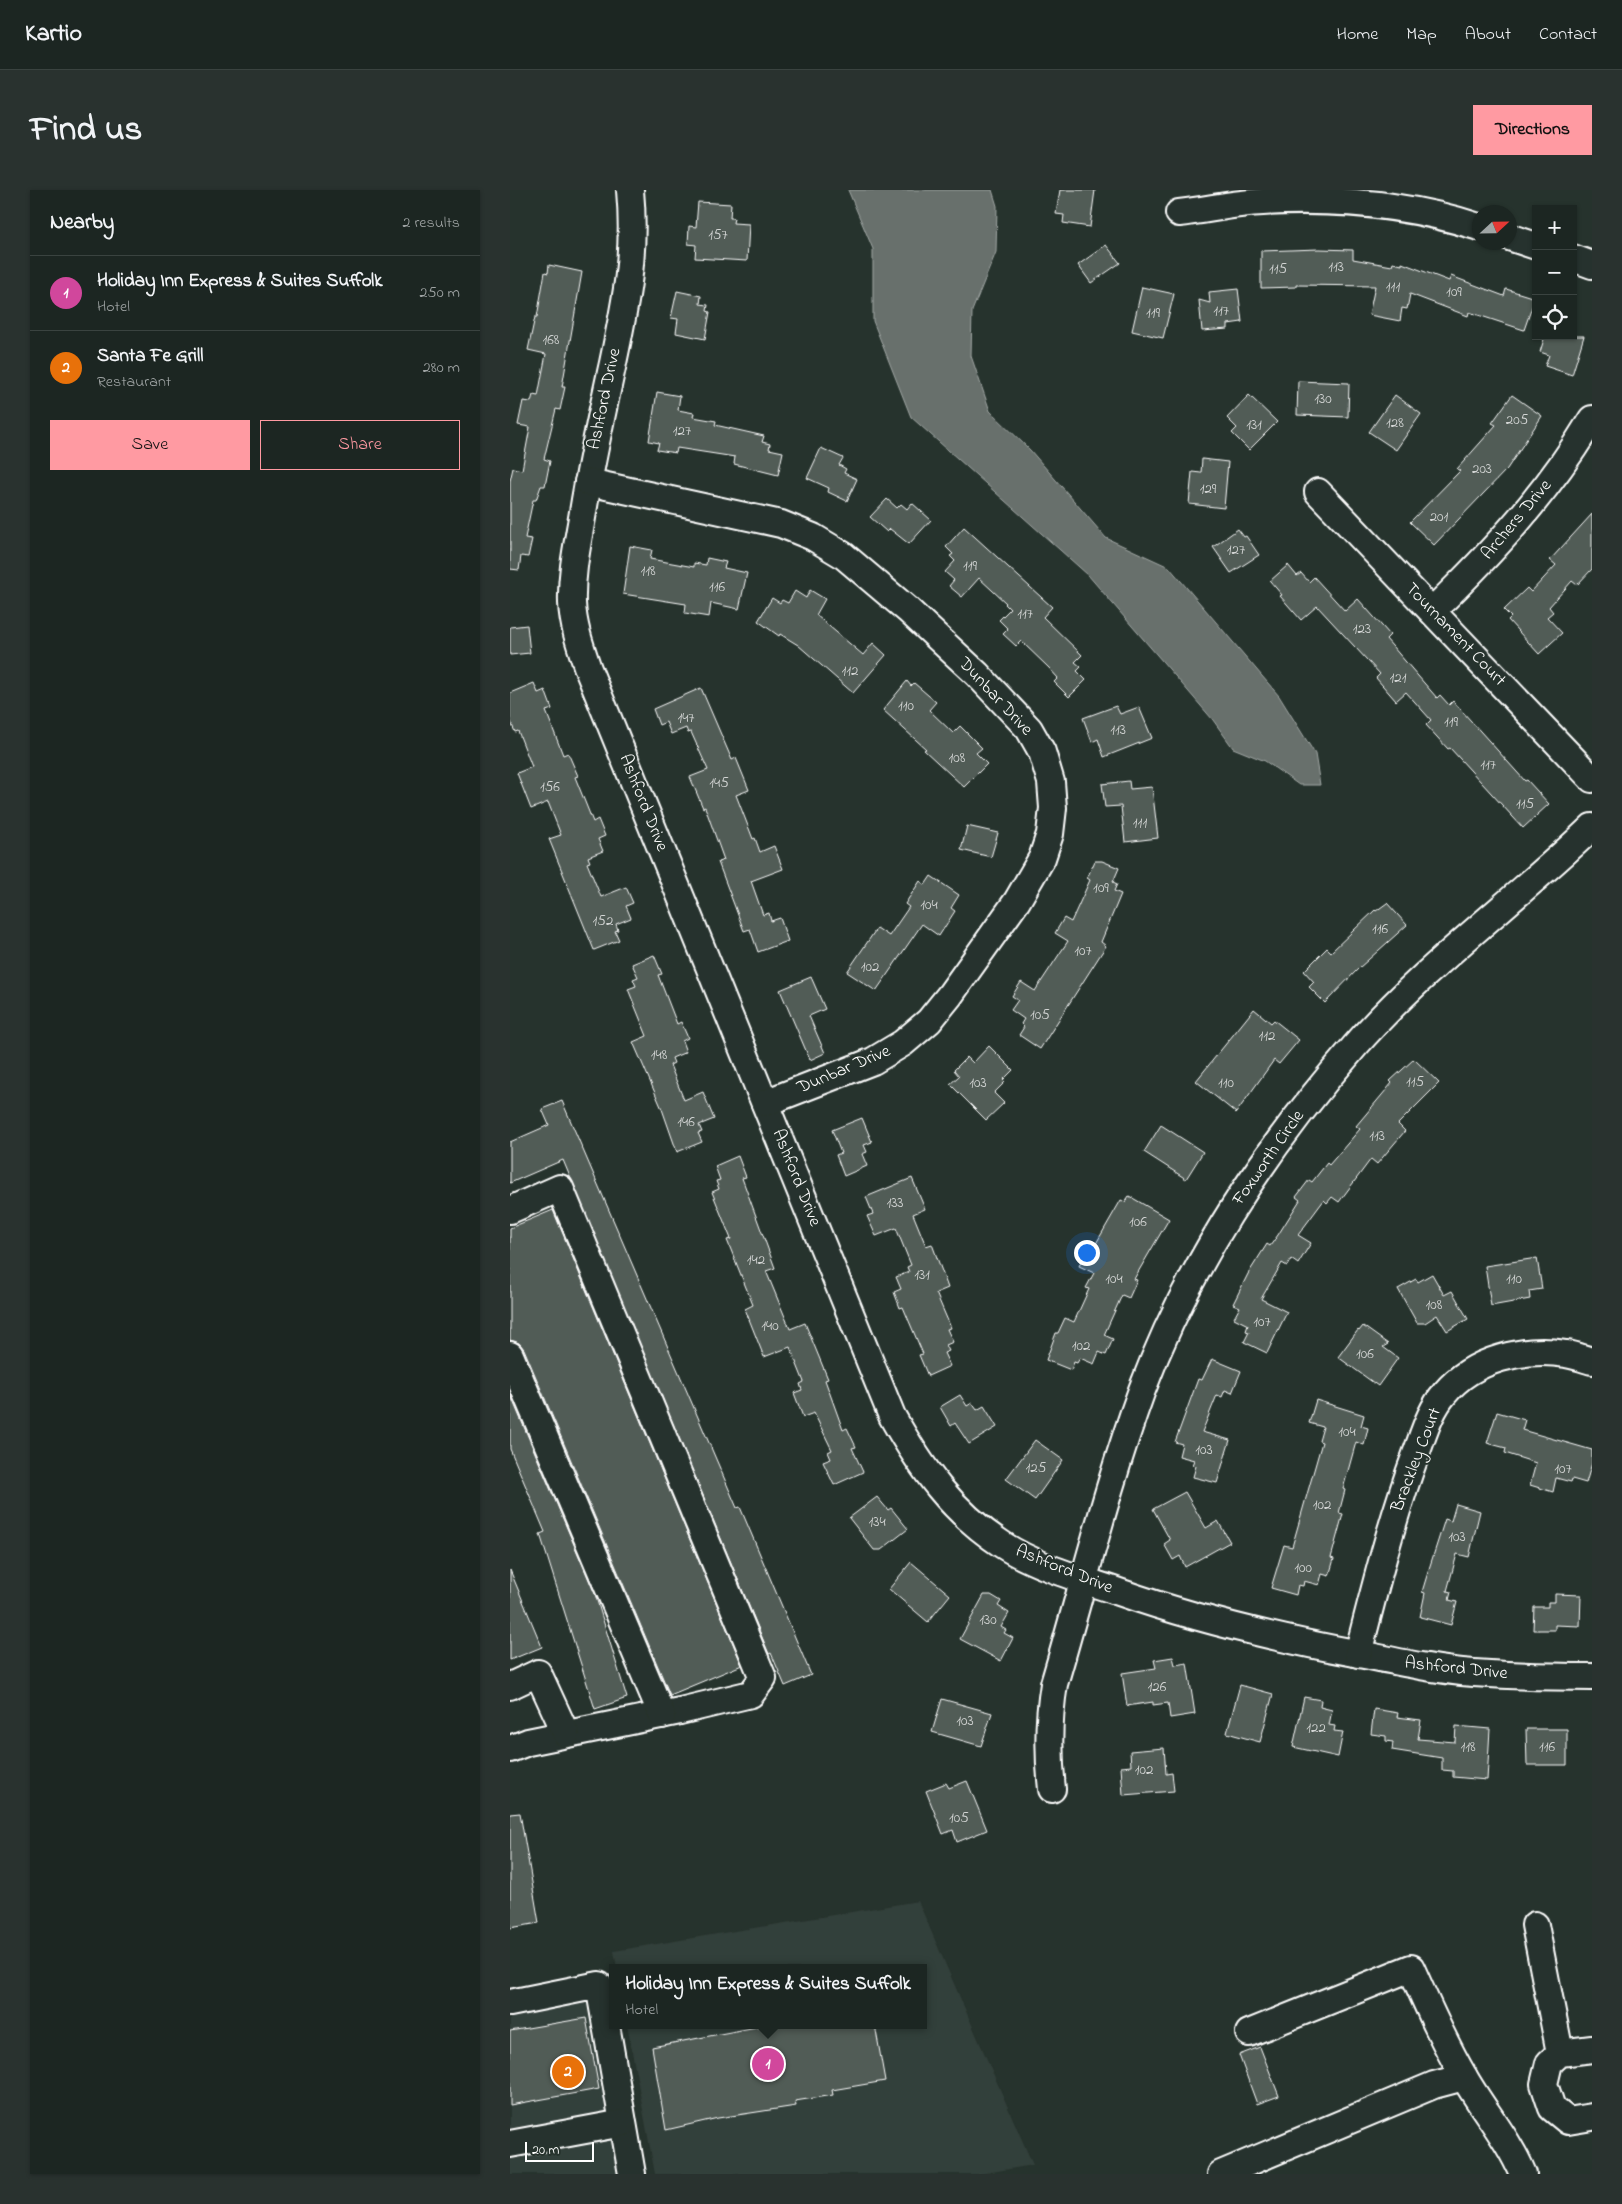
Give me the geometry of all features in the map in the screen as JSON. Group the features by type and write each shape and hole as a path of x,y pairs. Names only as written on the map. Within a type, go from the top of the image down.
{"street":[{"name":"Ashford Drive","path":"630,190 633,223 632,266 588,482 573,570 572,604 578,637 588,669 892,1416 916,1458 946,1497 976,1524 1016,1553 1084,1580 1164,1608 1231,1627 1405,1664 1473,1673 1542,1677 1592,1676"},
{"path":"1179,213 1261,202 1343,202 1412,210 1472,224"},
{"path":"1517,239 1532,245"},
{"path":"1577,259 1592,265"},
{"name":"Archers Drive","path":"1432,611 1481,564 1526,513 1575,448 1592,419"},
{"name":"Dunbar Drive","path":"588,482 781,524 813,537 843,555 915,616 977,674 1029,729 1042,752 1051,782 1053,808 1050,834 1042,858 1011,908 950,995 929,1020 903,1043 873,1061 765,1103"},
{"name":"Tournament Court","path":"1318,492 1592,778"},
{"name":"Foxworth Circle","path":"1052,1789 1048,1751 1049,1714 1054,1684 1109,1486 1143,1388 1177,1308 1200,1263 1241,1194 1298,1115 1356,1044 1406,993 1592,827"},
{"path":"510,1210 560,1188 763,1678 751,1694 662,1715 528,1742 510,1749"},
{"name":"Brackley Court","path":"1358,1654 1381,1562 1410,1471 1432,1413 1445,1392 1464,1376 1486,1363 1516,1355 1544,1352 1567,1354 1592,1361"},
{"path":"510,1354 662,1715"},
{"path":"510,1686 538,1673 566,1734"},
{"path":"1535,1925 1560,2053"},
{"path":"1249,2033 1411,1968 1442,2038 1464,2077 1516,2158 1523,2174"},
{"path":"510,2003 599,1985 632,2174"},
{"path":"1592,2049 1560,2053 1549,2063 1544,2084 1552,2108 1568,2121 1592,2117"},
{"path":"1221,2174 1434,2084 1464,2077"},
{"path":"510,2144 623,2123"}],"shaded area":[{"path":"848,190 992,190 997,206 996,252 972,311 971,356 990,411 1030,450 1106,538 1169,567 1279,696 1315,754 1320,785 1299,785 1265,761 1233,748 1213,720 1088,575 911,417 873,321 873,249"},
{"path":"918,1901 1033,2165 980,2174 655,2174 628,2029 927,2029 927,1964 616,1964 614,1951"},
{"path":"589,1978 623,2174 510,2174 510,1991"}],"building":[{"path":"1060,190 1095,190 1090,227 1063,223 1064,215 1056,214"},
{"path":"698,202 731,204 730,218 734,218 733,223 749,224 747,261 695,258 696,245 688,244 689,226 696,227"},
{"path":"1106,245 1120,263 1091,283 1078,265"},
{"path":"1353,250 1353,259 1392,266 1393,263 1402,265 1402,263 1449,281 1451,276 1504,296 1506,289 1532,297 1532,307 1524,330 1469,312 1468,316 1410,294 1407,309 1402,308 1400,321 1369,315 1375,286 1296,285 1296,287 1261,288 1261,251"},
{"path":"549,265 582,272 562,387 565,387 560,410 556,409 544,459 550,461 545,486 541,486 536,500 533,500 525,538 532,539 528,557 521,556 519,570 510,569 510,481 513,468 522,470 530,427 518,425 523,401 531,402 533,395 538,396 546,354 528,350 535,317 537,317 545,272 548,273"},
{"path":"1142,287 1174,294 1163,338 1132,331"},
{"path":"1238,289 1242,322 1228,324 1228,329 1202,331 1199,300 1210,303 1209,292"},
{"path":"677,291 701,296 700,304 708,305 707,311 710,312 705,339 676,333 678,319 671,318"},
{"path":"1577,336 1584,336 1572,375 1545,366 1549,355 1540,352 1544,340 1577,340"},
{"path":"1298,381 1349,383 1348,417 1297,415"},
{"path":"657,392 680,396 678,410 694,413 693,417 716,421 715,425 764,436 762,442 770,444 769,449 783,452 778,475 734,464 735,457 677,448 676,453 657,450 659,443 649,441"},
{"path":"1249,395 1277,422 1249,450 1232,433 1237,428 1227,418"},
{"path":"1395,395 1421,414 1396,450 1369,432"},
{"path":"1512,395 1542,416 1507,469 1434,545 1410,522 1460,471 1457,469 1496,425 1492,423"},
{"path":"821,448 843,458 839,465 846,469 844,473 857,479 847,501 828,492 829,488 807,478"},
{"path":"1202,459 1228,462 1224,508 1189,504 1192,472 1201,473"},
{"path":"887,499 897,508 901,504 907,509 912,503 931,520 909,544 890,529 887,532 870,517"},
{"path":"1592,514 1592,569 1577,585 1572,581 1549,607 1553,612 1547,617 1562,633 1539,654 1508,620 1511,617 1504,610 1527,588 1531,592 1556,565 1550,560"},
{"path":"964,527 1052,607 1043,617 1082,655 1075,662 1081,667 1077,671 1086,680 1069,697 1054,682 1058,678 1021,641 1016,646 1003,634 1008,629 999,620 1010,609 979,578 962,597 949,586 954,580 945,572 955,561 950,556 953,554 946,547"},
{"path":"1238,529 1244,537 1246,536 1259,555 1231,573 1213,547"},
{"path":"630,546 652,550 650,559 694,567 694,563 706,565 707,558 726,562 724,568 747,573 739,609 711,603 709,617 685,613 686,604 623,594"},
{"path":"1288,565 1297,576 1301,573 1309,582 1314,577 1345,611 1358,599 1390,635 1386,639 1437,698 1440,695 1449,705 1453,701 1525,781 1527,780 1549,804 1523,828 1450,748 1448,749 1426,725 1431,720 1406,692 1396,701 1376,678 1380,674 1317,606 1301,620 1280,596 1282,595 1270,581"},
{"path":"810,590 825,599 816,615 863,655 873,643 886,655 853,693 798,645 780,634 779,636 758,621 772,598 780,603 782,600 788,603 795,591 806,598"},
{"path":"527,625 530,653 510,655 510,627"},
{"path":"907,681 911,686 914,683 936,702 929,710 953,733 960,726 982,748 976,753 987,764 964,787 883,710"},
{"path":"534,683 538,693 545,690 552,709 546,711 563,755 568,753 578,776 575,777 593,822 598,819 605,836 598,839 603,851 588,857 590,862 587,863 601,897 626,887 633,903 626,906 631,918 616,924 618,930 615,931 619,940 594,950 549,839 561,835 548,802 531,809 517,773 532,767 518,731 515,732 510,720 510,693"},
{"path":"701,688 732,760 736,758 749,790 736,795 753,839 755,838 760,852 774,846 783,869 751,881 763,915 769,913 771,921 780,918 788,941 758,952 750,929 744,931 718,862 724,860 705,807 703,808 690,777 708,770 691,732 688,733 686,728 671,734 666,722 659,725 653,709"},
{"path":"1116,706 1120,714 1139,707 1152,738 1104,757 1098,739 1092,742 1083,718"},
{"path":"1129,781 1130,789 1152,787 1158,838 1125,842 1121,806 1105,807 1102,784"},
{"path":"967,826 998,833 991,857 961,850"},
{"path":"1095,861 1102,861 1119,868 1113,882 1117,884 1114,891 1121,894 1101,942 1106,946 1040,1049 1019,1035 1024,1027 1021,1024 1024,1019 1011,1010 1018,1000 1012,996 1021,982 1035,991 1068,941 1055,933 1064,918 1071,922 1090,880 1087,878"},
{"path":"931,876 959,895 951,908 955,911 939,936 922,924 876,991 847,972 877,928 889,936 909,907 905,904 920,881 925,885"},
{"path":"1387,903 1407,925 1359,968 1325,1003 1309,987 1314,982 1304,971 1327,948 1331,952 1375,910"},
{"path":"654,955 662,974 658,975 677,1024 681,1022 688,1038 682,1041 686,1052 672,1058 674,1063 670,1065 684,1100 703,1092 714,1119 699,1125 702,1132 698,1133 702,1142 677,1152 662,1109 633,1042 647,1036 628,989 636,986 633,979 638,977 632,964"},
{"path":"811,977 825,1009 809,1016 825,1053 810,1060 780,990"},
{"path":"1254,1009 1271,1023 1274,1020 1299,1040 1279,1064 1274,1060 1236,1113 1196,1081"},
{"path":"989,1046 1013,1070 994,1093 1004,1103 986,1120 950,1084 959,1076 954,1070 967,1057 973,1063"},
{"path":"1414,1059 1439,1083 1398,1124 1405,1131 1377,1164 1371,1159 1339,1202 1332,1197 1327,1203 1324,1200 1298,1235 1311,1243 1298,1264 1291,1259 1287,1266 1282,1263 1261,1299 1287,1312 1267,1353 1244,1342 1249,1332 1246,1331 1248,1325 1234,1318 1240,1307 1233,1304 1248,1274 1267,1244 1270,1246 1278,1235 1300,1200 1296,1197 1309,1180 1312,1182 1327,1163 1329,1165 1360,1129 1356,1126 1392,1083 1390,1081"},
{"path":"562,1101 737,1508 740,1507 811,1675 785,1686 771,1653 769,1654 563,1160 510,1183 510,1142 549,1125 542,1109"},
{"path":"862,1118 872,1142 864,1145 867,1152 862,1154 867,1166 844,1176 836,1155 841,1153 832,1130"},
{"path":"1161,1125 1203,1152 1186,1179 1144,1152"},
{"path":"738,1156 746,1177 742,1178 775,1268 766,1271 790,1329 805,1323 828,1379 825,1380 843,1430 847,1428 856,1447 852,1448 863,1472 834,1485 823,1462 831,1459 828,1452 832,1450 814,1413 803,1417 794,1393 802,1390 800,1384 804,1382 790,1347 764,1357 745,1309 753,1305 727,1240 731,1239 712,1192 719,1189 716,1181 720,1180 715,1166"},
{"path":"912,1178 925,1209 913,1214 926,1246 932,1244 948,1288 936,1293 951,1328 947,1329 953,1342 946,1345 949,1351 944,1353 950,1366 928,1376 919,1355 923,1354 903,1307 900,1308 894,1292 901,1289 896,1277 909,1272 907,1267 911,1265 896,1228 876,1236 867,1216 873,1214 866,1197"},
{"path":"1129,1196 1169,1219 1134,1279 1137,1280 1129,1298 1122,1295 1104,1335 1113,1339 1106,1355 1099,1352 1094,1364 1080,1358 1077,1363 1074,1362 1071,1370 1046,1360 1056,1333 1058,1333 1065,1318 1074,1322 1089,1289 1086,1288 1094,1273 1079,1266 1089,1244 1094,1247 1121,1200 1125,1202"},
{"path":"553,1210 742,1665 670,1695 524,1349 519,1343 510,1340 510,1228"},
{"path":"1537,1258 1542,1289 1529,1291 1530,1299 1491,1306 1485,1266"},
{"path":"1432,1274 1444,1295 1452,1291 1468,1319 1447,1331 1437,1315 1425,1323 1417,1323 1398,1289 1416,1279 1418,1282"},
{"path":"1363,1326 1388,1344 1383,1347 1398,1358 1378,1386 1338,1357"},
{"path":"1212,1359 1241,1371 1232,1393 1225,1390 1222,1397 1217,1395 1202,1432 1230,1440 1217,1483 1193,1477 1196,1466 1192,1465 1194,1460 1179,1456 1182,1444 1175,1442 1198,1379 1202,1380"},
{"path":"510,1394 595,1594 627,1698 595,1709 540,1534 545,1532 510,1449"},
{"path":"960,1395 967,1406 972,1403 977,1410 984,1406 997,1427 969,1444 955,1423 951,1426 940,1407"},
{"path":"1316,1400 1364,1415 1361,1426 1368,1428 1364,1445 1356,1442 1343,1489 1345,1490 1339,1513 1343,1514 1331,1558 1334,1559 1329,1576 1322,1574 1319,1585 1304,1581 1303,1586 1298,1585 1296,1595 1271,1588 1284,1545 1292,1547 1322,1442 1319,1441 1323,1427 1309,1423"},
{"path":"1497,1412 1525,1420 1522,1430 1592,1450 1592,1463 1586,1483 1572,1479 1571,1482 1556,1478 1553,1492 1530,1485 1536,1463 1505,1453 1506,1448 1487,1443"},
{"path":"1035,1440 1063,1460 1035,1500 1006,1479"},
{"path":"1185,1492 1206,1528 1218,1521 1230,1542 1185,1567 1180,1556 1173,1560 1164,1544 1170,1540 1153,1509"},
{"path":"877,1497 888,1510 891,1508 908,1529 881,1550 874,1550 849,1518"},
{"path":"1456,1504 1480,1511 1469,1557 1457,1554 1447,1591 1451,1592 1449,1600 1457,1602 1451,1625 1420,1617 1425,1593 1422,1592 1428,1572 1445,1519 1451,1521"},
{"path":"911,1562 950,1595 928,1622 889,1589"},
{"path":"510,1570 542,1647 510,1660"},
{"path":"1555,1594 1581,1595 1580,1626 1555,1625 1555,1630 1533,1630 1534,1607 1548,1607 1548,1602 1555,1602"},
{"path":"984,1595 991,1595 1001,1601 998,1606 1009,1613 1001,1627 1006,1630 1004,1633 1013,1638 1001,1661 960,1639"},
{"path":"1173,1657 1175,1665 1187,1663 1195,1714 1170,1718 1168,1703 1153,1705 1153,1702 1127,1706 1122,1673 1156,1668 1154,1660"},
{"path":"1240,1685 1273,1694 1260,1742 1227,1733"},
{"path":"1304,1697 1321,1700 1320,1707 1332,1710 1329,1725 1335,1726 1334,1731 1343,1732 1338,1757 1293,1747"},
{"path":"942,1699 992,1713 981,1746 932,1732"},
{"path":"1374,1709 1398,1713 1397,1717 1421,1720 1418,1739 1455,1742 1456,1726 1490,1729 1487,1780 1453,1777 1453,1771 1442,1770 1442,1758 1392,1750 1393,1742 1386,1741 1386,1736 1371,1734"},
{"path":"1526,1729 1567,1729 1567,1765 1527,1765"},
{"path":"1164,1748 1166,1774 1172,1773 1174,1791 1123,1795 1121,1767 1131,1766 1130,1751"},
{"path":"967,1781 987,1830 957,1842 953,1830 943,1834 926,1791 946,1783 949,1788"},
{"path":"520,1813 539,1923 510,1928 510,1814"},
{"path":"586,2018 599,2089 510,2105 510,2031"},
{"path":"746,2029 876,2029 885,2081 832,2090 833,2095 795,2101 796,2106 718,2118 666,2130 652,2047"},
{"path":"1260,2047 1279,2096 1257,2104 1239,2055"}],"place":[{"name":"Holiday Inn Express & Suites Suffolk","path":"768,2064"},
{"name":"Santa Fe Grill","path":"568,2072"}]}
